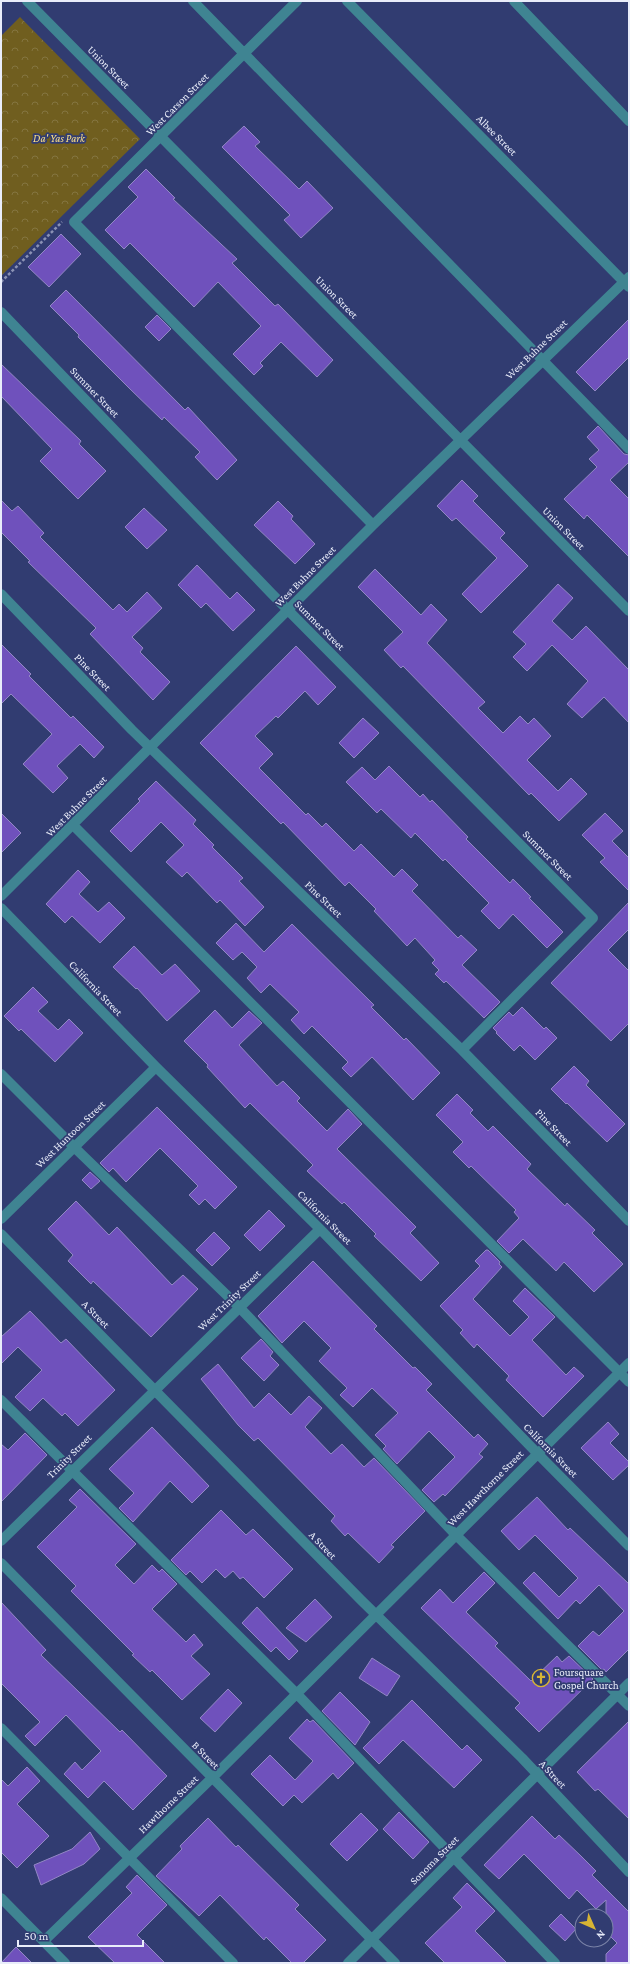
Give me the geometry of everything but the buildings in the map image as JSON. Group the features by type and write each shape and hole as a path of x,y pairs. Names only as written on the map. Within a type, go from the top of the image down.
{"street":[{"name":"Union Street","path":"27,1 629,611"},
{"path":"193,1 629,449"},
{"name":"West Carson Street","path":"74,222 162,137 297,1"},
{"name":"Albee Street","path":"347,1 627,282"},
{"path":"514,1 629,121"},
{"path":"74,222 373,525"},
{"name":"West Buhne Street","path":"1,896 74,825 373,525 542,360 627,282"},
{"name":"Summer Street","path":"1,312 289,610 592,918 462,1050"},
{"name":"Pine Street","path":"1,594 151,748 462,1050 629,1221"},
{"path":"74,825 629,1382"},
{"name":"California Street","path":"1,908 156,1067 320,1229 629,1546"},
{"name":"West Huntoon Street","path":"1,1219 156,1067"},
{"path":"1,1074 239,1307 455,1534 629,1706"},
{"name":"West Trinity Street","path":"155,1389 320,1229"},
{"name":"A Street","path":"1,1234 375,1614 537,1774 629,1872"},
{"name":"West Hawthorne Street","path":"375,1614 629,1362"},
{"name":"Trinity Street","path":"1,1541 71,1470 155,1389"},
{"path":"1,1400 296,1693 455,1857 555,1963"},
{"name":"B Street","path":"1,1564 395,1963"},
{"name":"Hawthorne Street","path":"44,1941 212,1778 375,1614"},
{"name":"Sonoma Street","path":"348,1963 629,1683"},
{"path":"1,1728 233,1963"},
{"path":"1,1898 65,1963"}],"path":[{"path":"1,282 68,215 74,222"}],"green space":[{"name":"Da' Yas Park","path":"20,17 140,139 1,276 1,36"}],"place":[{"name":"Foursquare Gospel Church","path":"541,1678"}]}
